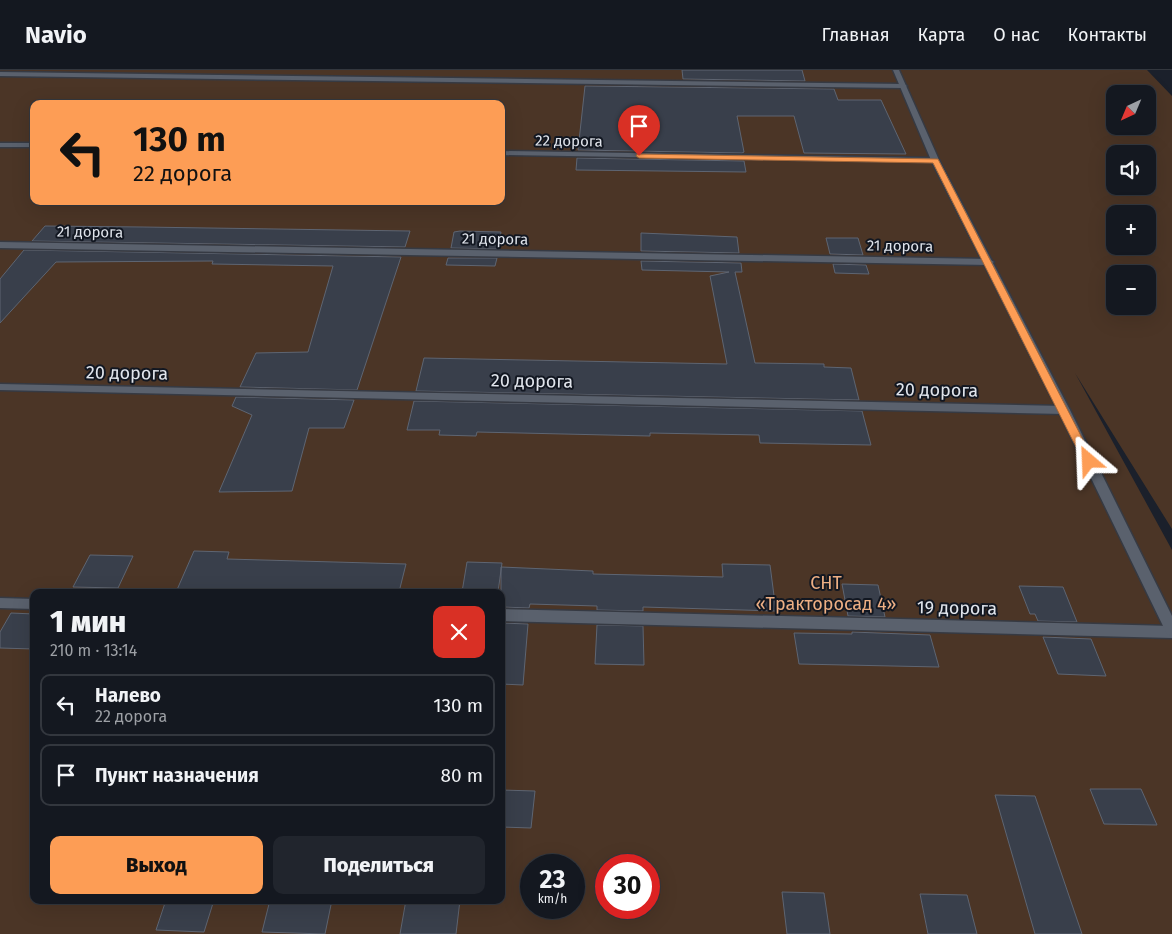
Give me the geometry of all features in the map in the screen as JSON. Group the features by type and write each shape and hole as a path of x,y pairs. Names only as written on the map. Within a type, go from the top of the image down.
{"street":[{"path":"896,70 935,160 1064,410 1172,631"},
{"path":"0,74 903,86"},
{"path":"0,145 30,146"},
{"name":"22 дорога","path":"505,153 935,160"},
{"name":"21 дорога","path":"0,245 989,262"},
{"name":"20 дорога","path":"0,388 1064,410"},
{"path":"0,603 30,604"},
{"name":"19 дорога","path":"505,615 1172,631"}],"green space":[{"name":"СНТ «Тракторосад 4»","path":"0,70 1147,70 1172,96 1172,529 1075,373 1172,550 1172,934 0,934"}],"building":[{"path":"682,70 802,70 805,81 683,79"},
{"path":"585,86 834,89 838,100 881,100 906,154 804,153 794,116 737,116 744,152 742,153 578,150"},
{"path":"577,158 744,161 746,172 576,170"},
{"path":"45,226 410,231 405,247 32,241"},
{"path":"454,232 501,232 498,249 451,248"},
{"path":"641,233 737,237 739,253 641,251"},
{"path":"826,238 858,238 863,255 830,254"},
{"path":"24,250 401,257 357,390 240,387 256,353 308,352 333,266 212,264 213,261 56,262 0,323 0,279"},
{"path":"448,258 497,258 495,266 446,265"},
{"path":"641,261 741,263 742,272 735,272 755,363 824,364 824,367 851,368 859,400 416,391 424,358 727,364 710,276 729,272 642,270"},
{"path":"833,264 866,265 869,274 835,273"},
{"path":"236,397 354,400 344,428 309,428 292,491 219,492 252,415 232,406"},
{"path":"414,401 862,411 871,445 760,443 759,435 650,433 650,436 477,432 476,436 439,435 440,430 407,430"},
{"path":"194,551 229,552 227,559 406,564 400,589 177,589"},
{"path":"90,555 133,556 118,588 73,587"},
{"path":"467,562 502,563 498,589 462,589"},
{"path":"722,564 770,565 776,611 643,607 643,611 597,610 597,606 530,604 529,608 505,607 505,589 501,589 501,567 593,571 593,574 723,577"},
{"path":"842,584 878,585 885,617 848,616"},
{"path":"1019,586 1063,587 1077,622 1038,621 1035,614 1030,614"},
{"path":"11,613 30,614 30,649 0,648 0,632"},
{"path":"505,623 528,624 523,685 505,684"},
{"path":"597,625 643,626 644,665 595,664"},
{"path":"852,632 930,635 939,667 799,664 794,633 852,634"},
{"path":"1043,637 1091,639 1106,676 1058,674"},
{"path":"1090,789 1141,789 1157,825 1104,824"},
{"path":"505,790 535,791 531,828 505,827"},
{"path":"995,795 1035,796 1082,934 1035,934"},
{"path":"782,892 824,893 830,934 787,934"},
{"path":"920,894 967,895 977,934 928,934"},
{"path":"165,904 213,904 204,932 156,930"},
{"path":"269,904 331,904 325,934 262,932"},
{"path":"405,904 460,904 456,934 400,934"}],"route":[{"path":"639,156 935,160 989,262 1089,461"}]}
